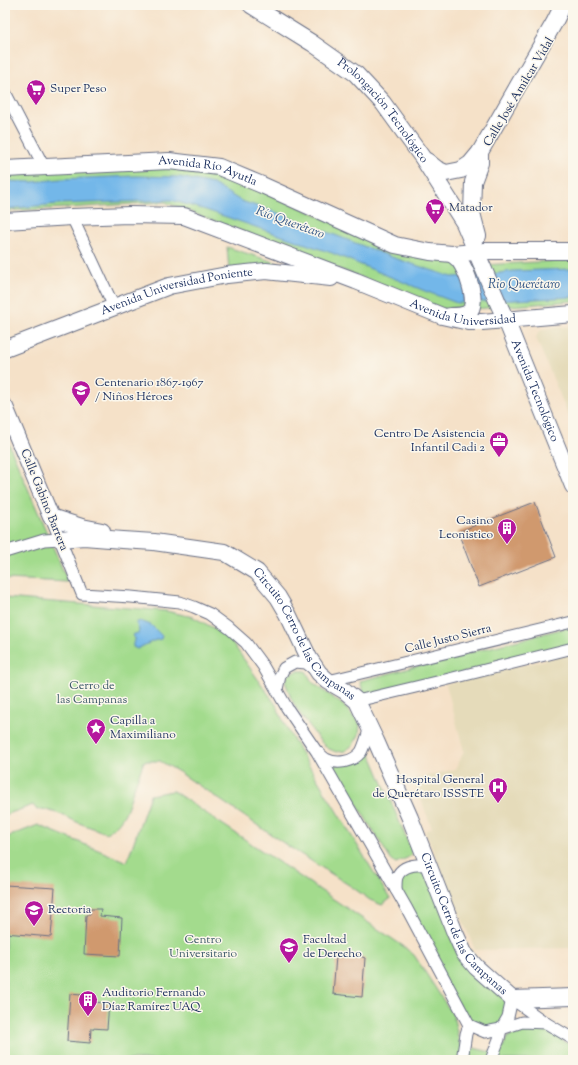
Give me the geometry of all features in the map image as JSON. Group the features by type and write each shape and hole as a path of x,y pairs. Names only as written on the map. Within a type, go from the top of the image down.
{"street":[{"name":"Prolongación Tecnológico","path":"251,5 312,43 356,74 383,103 422,157 464,223 483,257"},
{"name":"Calle José Amilcar Vidal","path":"464,223 463,206 468,180 480,155 563,5"},
{"name":"Calle José Amilcar Vidal","path":"483,257 472,213 473,182 480,163 480,155 561,23 570,5"},
{"path":"5,92 44,167"},
{"path":"422,157 446,173 461,170 480,155"},
{"name":"Avenida Río Ayutla","path":"5,169 169,161 219,168 262,185 395,245 430,252 452,254"},
{"path":"5,221 129,215 184,216 356,282"},
{"path":"72,217 114,307"},
{"path":"452,254 483,257 573,251"},
{"path":"442,316 459,316 468,312 472,305 473,296 469,282 458,260 452,254"},
{"name":"Avenida Tecnológico","path":"483,257 504,304 513,320 573,486"},
{"name":"Avenida Universidad Poniente","path":"5,349 169,286 227,275 266,272 288,273 356,282"},
{"name":"Avenida Universidad","path":"356,282 442,316 469,322 513,320 573,314"},
{"name":"Calle Gabino Barrera","path":"5,407 82,594 180,602 210,614 246,643 264,666 277,689"},
{"path":"51,517 82,527 112,534 122,540"},
{"name":"Circuito Cerro de las Campanas","path":"60,538 84,537 154,542 224,552 257,572 278,597 288,614 308,658 324,677 345,691 356,701 370,728 410,818 464,953 476,967 512,999"},
{"path":"5,552 44,540 60,538"},
{"name":"Calle Justo Sierra","path":"324,677 573,622"},
{"path":"356,701 573,648"},
{"path":"324,677 306,663 295,662 284,668 280,676 277,689 287,708 316,752 396,890 469,1025 485,1032 501,1029 522,1022 546,1023"},
{"path":"316,752 327,760 339,762 351,760 360,752 366,741 370,728"},
{"path":"396,890 396,878 402,869 411,865 428,865"},
{"path":"512,999 573,997"},
{"path":"512,999 546,1023 573,1039"},
{"path":"491,1060 501,1029 508,1017 512,999"},
{"path":"462,1060 469,1025"}],"shaded area":[{"path":"573,326 573,426 536,338 538,333 543,329"},
{"name":"Hospital General de Querétaro ISSSTE","path":"573,653 573,948 475,950 425,831 432,828 413,779 456,769 464,751 446,684"}],"green space":[{"path":"155,164 216,170 389,247 465,266 573,260 573,301 449,311 165,202 5,211 5,169"},
{"path":"227,247 296,269 229,270"},
{"path":"5,435 68,582 5,579"},
{"name":"Cerro de las Campanas","path":"5,598 166,611 193,617 217,630 231,641 276,705 297,746 390,899 382,905 370,900 179,772 160,761 144,761 125,813 118,824 106,833 60,814 43,809 37,810 33,805 5,815"},
{"path":"573,626 573,645 365,698 360,681"},
{"path":"297,671 306,671 312,682 343,705 360,724 359,735 353,745 345,751 336,752 327,748 320,741 296,708 285,681 289,674"},
{"path":"368,748 411,849 412,855 396,863 391,860 333,765 359,762 364,757"},
{"name":"Centro Universitario","path":"173,791 403,946 414,955 453,1015 460,1045 500,1054 507,1038 519,1030 544,1028 573,1047 573,1060 5,1060 5,838 38,825 127,862 150,795"},
{"path":"421,864 455,933 512,999 501,1029 469,1025 396,890 397,877"}],"water":[{"name":"Rio Querétaro","path":"136,176 179,177 213,184 241,201 278,213 394,258 452,277 487,275 513,271 573,269 573,297 457,303 332,253 206,210 171,200 58,204 5,209 5,181 32,182 61,179"},
{"path":"140,621 151,625 162,636 161,639 153,641 137,649 133,647 135,638 132,635 138,633 139,630 136,623"}],"building":[{"name":"Casino Leonistico","path":"535,502 556,557 479,587 458,532"},
{"path":"5,885 55,888 51,937 5,933"},
{"path":"90,909 101,909 100,916 122,918 120,956 84,954 86,915 90,915"},
{"path":"343,954 365,958 362,997 333,994 336,956"},
{"name":"Auditorio Fernando Díaz Ramírez UAQ","path":"70,994 93,996 91,1002 109,1003 107,1029 91,1028 90,1043 67,1041"}],"place":[{"name":"Super Peso","path":"36,106"},
{"name":"Matador","path":"435,225"},
{"name":"Centenario 1867-1967 / Niños Héroes","path":"81,407"},
{"name":"Centro De Asistencia Infantil Cadi 2","path":"499,458"},
{"name":"Casino Leonistico","path":"507,545"},
{"name":"Capilla a Maximiliano","path":"96,745"},
{"name":"Hospital General de Querétaro ISSSTE","path":"498,804"},
{"name":"Rectoria","path":"34,927"},
{"name":"Facultad de Derecho","path":"289,964"},
{"name":"Auditorio Fernando Díaz Ramírez UAQ","path":"88,1017"}],"water label":[{"name":"Río Querétaro","path":"290,223"}]}
